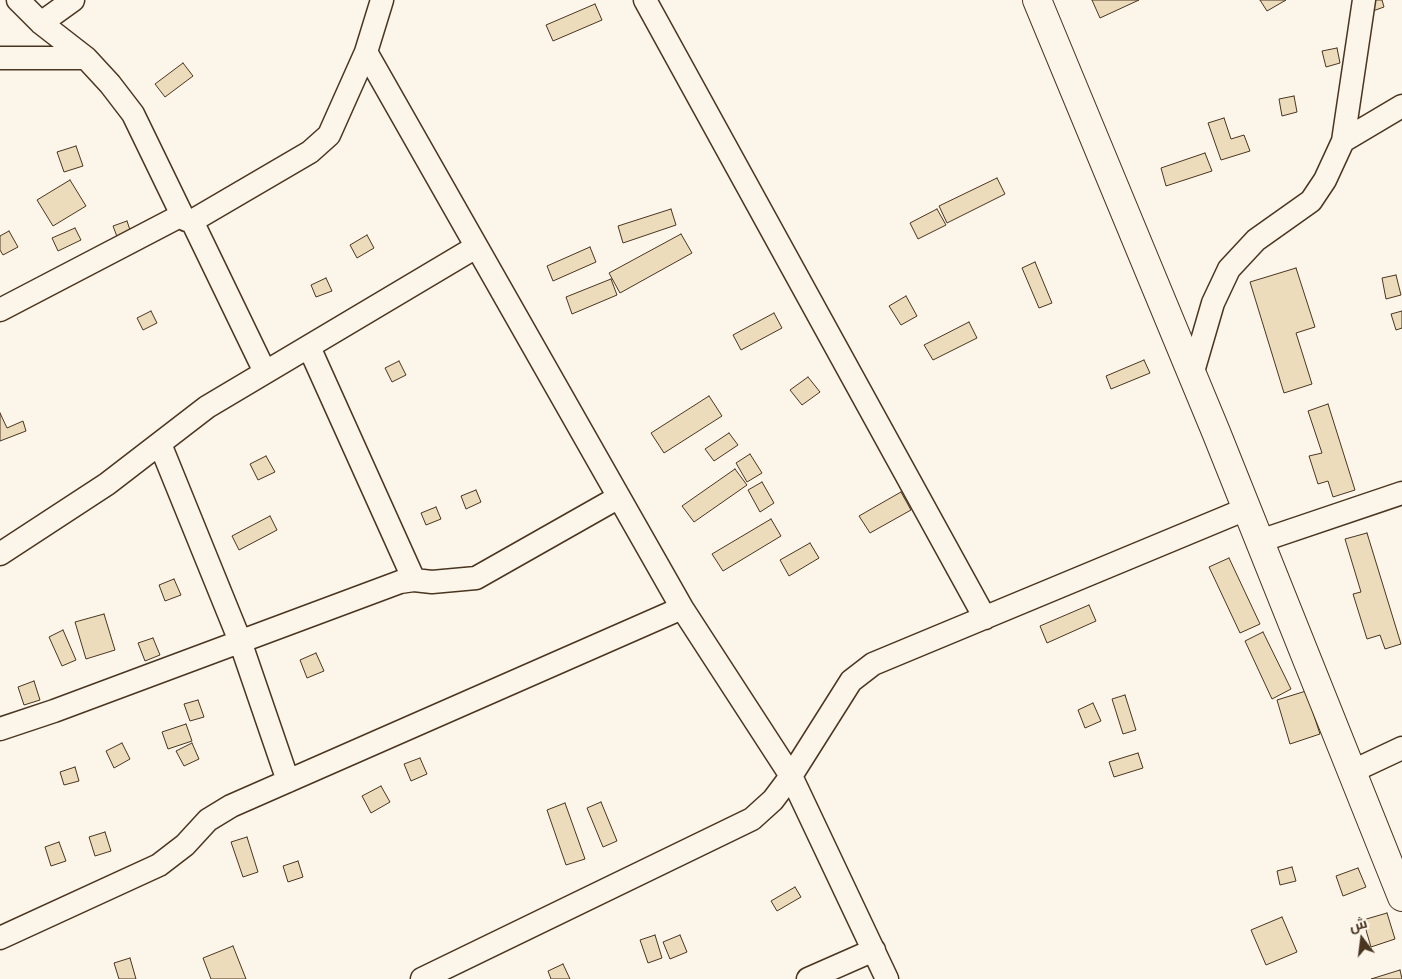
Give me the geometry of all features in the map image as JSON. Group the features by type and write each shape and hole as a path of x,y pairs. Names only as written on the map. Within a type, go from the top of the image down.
{"street":[{"path":"18,0 41,23 86,58 133,114 265,372"},
{"path":"41,23 73,0"},
{"path":"0,310 187,218 321,144 329,135 366,52 382,0"},
{"path":"645,0 985,618"},
{"path":"1037,0 1260,541 1402,897"},
{"path":"1192,375 1213,303 1229,269 1256,240 1311,201 1325,180 1343,141 1364,0"},
{"path":"366,52 682,608 791,776 888,979"},
{"path":"0,58 86,58"},
{"path":"1343,141 1402,106"},
{"path":"0,554 107,484 206,407 476,246"},
{"path":"309,346 414,580"},
{"path":"160,444 240,641 288,781"},
{"path":"1260,541 1402,493"},
{"path":"0,728 54,711 400,582 414,580 432,582 476,578 619,497"},
{"path":"422,979 752,819 773,800 791,776 851,680 873,664 1246,509"},
{"path":"0,938 159,865 185,844 208,820 231,806 682,608"},
{"path":"1353,771 1402,748"},
{"path":"808,979 874,950"}],"building":[{"path":"1092,0 1139,0 1100,18"},
{"path":"1260,0 1286,0 1267,11"},
{"path":"1366,0 1382,0 1384,7 1370,12"},
{"path":"595,4 602,20 553,41 546,25"},
{"path":"1337,48 1340,63 1326,67 1322,51"},
{"path":"183,63 193,76 165,97 155,84"},
{"path":"1294,96 1297,112 1282,116 1279,99"},
{"path":"1224,118 1231,139 1244,135 1250,151 1221,160 1208,123"},
{"path":"76,146 83,166 64,172 57,152"},
{"path":"1205,153 1212,171 1166,186 1161,168"},
{"path":"997,178 1005,194 947,223 939,206"},
{"path":"70,180 86,206 53,226 37,200"},
{"path":"671,209 676,225 623,243 618,226"},
{"path":"937,209 946,225 918,239 910,223"},
{"path":"127,221 132,236 119,242 113,226"},
{"path":"75,228 81,240 58,251 52,238"},
{"path":"9,231 18,247 3,255 0,250 0,236"},
{"path":"681,234 692,253 620,293 609,273"},
{"path":"367,235 374,248 357,258 350,245"},
{"path":"590,247 596,262 553,281 547,266"},
{"path":"1035,262 1052,303 1039,308 1022,268"},
{"path":"1296,268 1315,327 1296,333 1312,384 1284,393 1250,282"},
{"path":"1396,275 1401,295 1386,299 1382,278"},
{"path":"326,278 332,291 316,297 311,285"},
{"path":"611,279 617,295 572,314 566,297"},
{"path":"906,296 917,316 901,325 889,306"},
{"path":"151,311 157,323 143,330 137,318"},
{"path":"1402,311 1402,328 1396,330 1391,314"},
{"path":"774,313 782,328 741,350 733,335"},
{"path":"969,322 977,338 933,360 924,345"},
{"path":"1144,360 1150,373 1111,389 1106,376"},
{"path":"399,361 406,375 392,382 385,368"},
{"path":"808,377 820,392 802,405 790,390"},
{"path":"709,396 722,416 664,453 651,433"},
{"path":"1328,404 1355,490 1333,497 1328,481 1318,484 1309,456 1322,453 1308,411"},
{"path":"0,413 7,428 23,421 26,431 0,441"},
{"path":"729,433 738,445 714,461 705,449"},
{"path":"750,454 762,473 747,482 736,463"},
{"path":"266,456 275,472 258,480 250,464"},
{"path":"735,469 747,485 694,522 682,506"},
{"path":"762,482 774,503 760,512 748,490"},
{"path":"476,490 481,502 466,509 461,496"},
{"path":"901,492 911,510 870,533 859,516"},
{"path":"436,507 441,519 426,525 421,513"},
{"path":"270,516 277,530 239,550 232,536"},
{"path":"771,519 781,536 723,571 712,554"},
{"path":"1367,533 1401,644 1385,649 1380,635 1367,639 1353,594 1361,592 1345,539"},
{"path":"810,543 819,558 789,576 780,560"},
{"path":"1229,558 1260,624 1240,633 1209,567"},
{"path":"174,579 181,595 165,601 159,585"},
{"path":"1089,605 1096,621 1047,643 1040,626"},
{"path":"104,614 115,650 86,659 75,622"},
{"path":"63,630 76,660 62,666 49,637"},
{"path":"1263,632 1291,689 1272,699 1245,641"},
{"path":"153,638 160,655 145,661 138,643"},
{"path":"316,653 324,671 307,678 300,660"},
{"path":"34,681 40,700 24,705 18,687"},
{"path":"1306,691 1320,734 1290,744 1277,700"},
{"path":"1125,695 1136,730 1123,734 1112,699"},
{"path":"198,700 204,717 190,721 184,704"},
{"path":"1093,703 1101,721 1085,728 1078,710"},
{"path":"186,724 192,741 168,749 162,732"},
{"path":"122,743 130,759 114,768 106,751"},
{"path":"192,743 199,759 184,766 176,751"},
{"path":"1138,753 1143,768 1114,777 1109,762"},
{"path":"420,758 427,774 411,781 404,764"},
{"path":"75,767 79,781 64,785 60,772"},
{"path":"381,786 390,802 371,813 362,796"},
{"path":"601,802 617,841 603,847 587,808"},
{"path":"565,803 585,859 566,865 547,810"},
{"path":"105,832 111,851 95,856 89,837"},
{"path":"247,837 258,872 243,877 231,842"},
{"path":"59,842 66,861 51,866 45,847"},
{"path":"298,861 303,877 288,882 283,866"},
{"path":"1292,867 1296,881 1280,885 1277,871"},
{"path":"1358,868 1366,887 1343,896 1336,876"},
{"path":"795,887 801,897 777,911 771,901"},
{"path":"1387,913 1395,939 1371,947 1363,920"},
{"path":"1282,917 1297,952 1266,965 1251,930"},
{"path":"655,935 662,958 648,963 640,940"},
{"path":"680,935 687,952 670,959 663,942"},
{"path":"233,946 246,979 211,979 203,958"},
{"path":"130,958 136,979 119,979 114,963"},
{"path":"563,964 570,979 551,979 548,971"},
{"path":"1400,970 1402,979 1371,979"}]}
